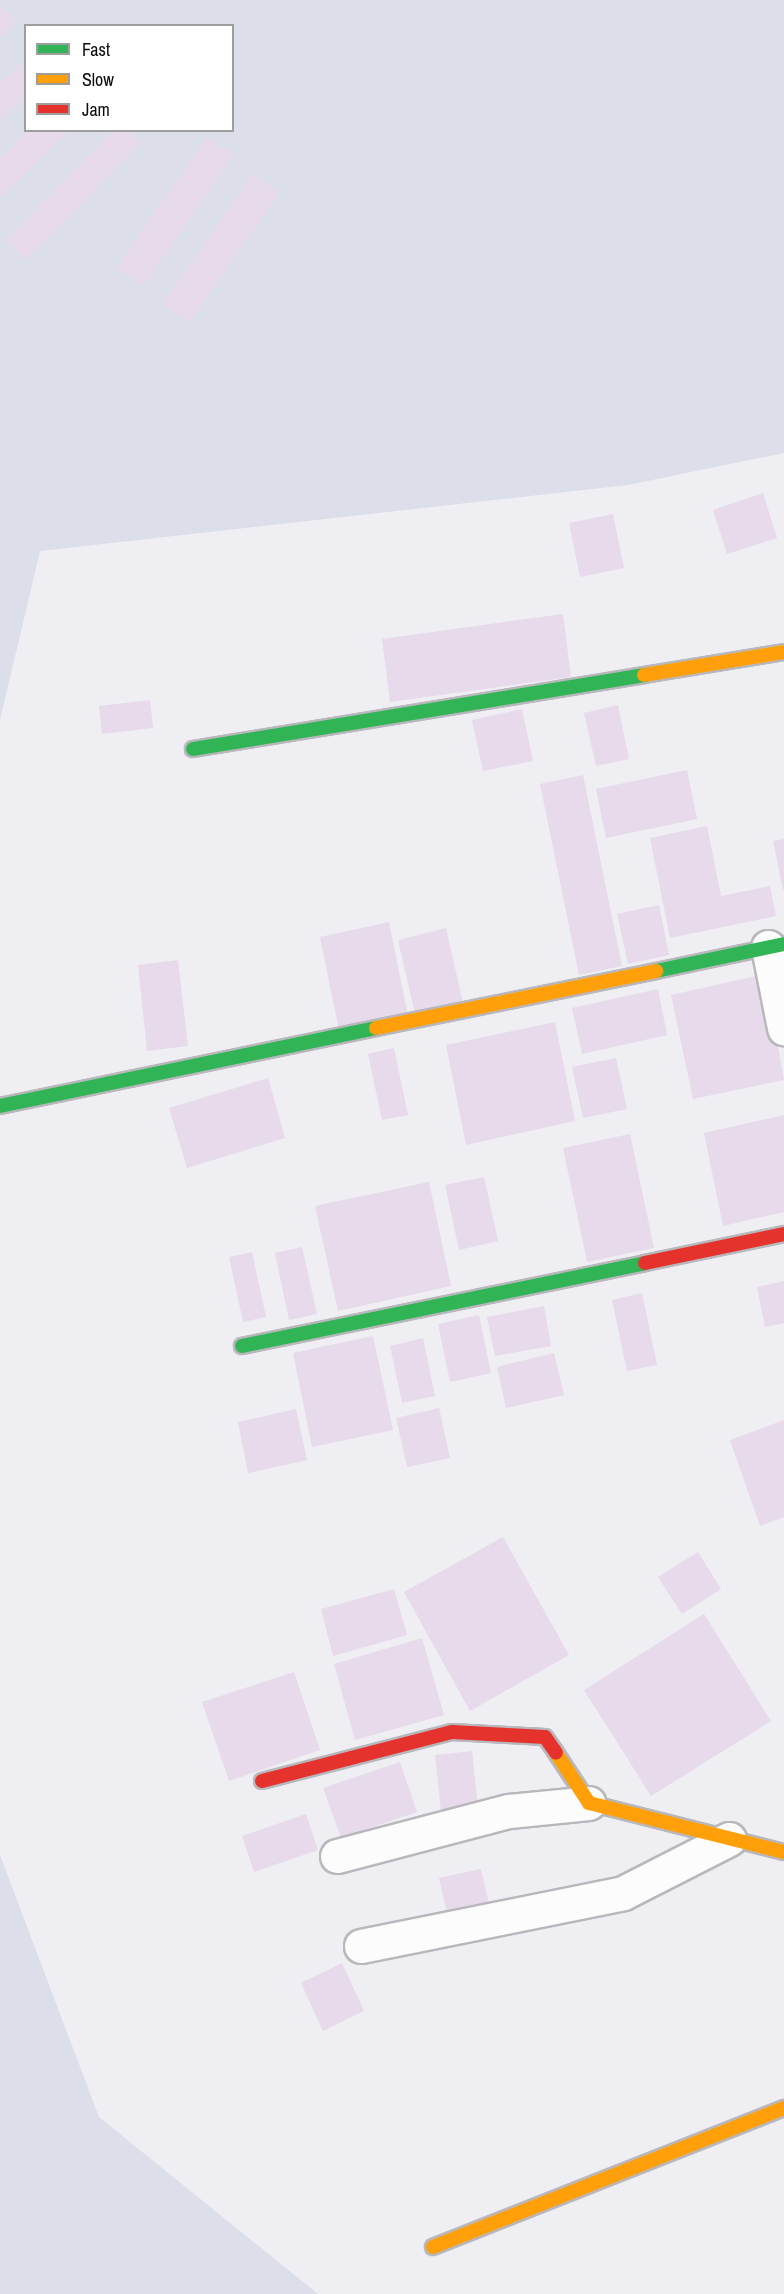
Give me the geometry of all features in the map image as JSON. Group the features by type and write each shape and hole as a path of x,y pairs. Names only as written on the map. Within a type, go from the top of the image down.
{"street":[{"path":"193,749 784,652"},
{"path":"0,1106 776,946 784,1028"},
{"path":"243,1346 784,1234"},
{"path":"262,1781 452,1732 545,1737 589,1803"},
{"path":"337,1857 509,1811 589,1803 784,1852"},
{"path":"361,1946 623,1893 729,1839"},
{"path":"433,2247 784,2108"}],"shaded area":[{"path":"0,0 784,0 784,453 628,485 40,551 0,720"},
{"path":"0,1855 99,2117 318,2294 0,2294"}],"building":[{"path":"0,5 16,21 0,37"},
{"path":"24,61 24,99 0,120 0,82"},
{"path":"27,132 68,132 0,198 0,159"},
{"path":"112,132 130,132 141,143 26,260 6,240"},
{"path":"207,137 234,155 143,286 116,268"},
{"path":"253,174 279,193 189,323 162,304"},
{"path":"763,493 777,538 727,554 713,510"},
{"path":"613,514 624,568 580,577 569,523"},
{"path":"563,614 571,677 390,702 382,639"},
{"path":"150,700 153,728 102,734 99,706"},
{"path":"618,705 629,759 596,766 584,713"},
{"path":"522,709 533,761 483,771 472,720"},
{"path":"687,770 697,819 606,838 596,789"},
{"path":"583,775 622,966 579,975 540,784"},
{"path":"707,826 721,896 770,886 776,916 670,938 650,838"},
{"path":"784,839 784,889 783,890 773,841"},
{"path":"659,905 669,955 628,964 617,914"},
{"path":"389,922 409,1021 340,1035 320,937"},
{"path":"446,928 463,1003 415,1014 398,940"},
{"path":"178,960 188,1046 147,1051 138,965"},
{"path":"765,974 784,1080 693,1099 671,995"},
{"path":"658,989 667,1035 582,1054 572,1008"},
{"path":"555,1022 575,1121 466,1145 446,1045"},
{"path":"394,1048 408,1115 382,1120 368,1054"},
{"path":"616,1058 627,1109 583,1118 572,1067"},
{"path":"268,1078 285,1138 187,1168 169,1108"},
{"path":"784,1115 784,1212 723,1226 704,1133"},
{"path":"630,1134 654,1248 587,1262 563,1148"},
{"path":"484,1177 498,1241 459,1250 445,1185"},
{"path":"429,1182 451,1286 338,1311 315,1206"},
{"path":"302,1247 317,1314 289,1320 275,1253"},
{"path":"252,1252 266,1317 243,1322 229,1257"},
{"path":"784,1281 784,1323 765,1327 757,1287"},
{"path":"642,1293 657,1365 627,1371 612,1300"},
{"path":"544,1306 551,1346 495,1356 487,1317"},
{"path":"479,1315 491,1373 450,1382 438,1324"},
{"path":"373,1336 393,1430 312,1447 293,1353"},
{"path":"423,1338 435,1396 402,1403 390,1346"},
{"path":"554,1353 564,1395 506,1408 497,1367"},
{"path":"439,1408 450,1458 407,1467 396,1418"},
{"path":"296,1409 307,1460 248,1473 238,1422"},
{"path":"784,1420 784,1517 760,1526 730,1440"},
{"path":"503,1537 569,1655 470,1711 404,1592"},
{"path":"698,1552 721,1589 682,1614 658,1577"},
{"path":"394,1589 407,1635 333,1656 321,1609"},
{"path":"704,1614 771,1721 651,1796 584,1690"},
{"path":"422,1638 444,1715 355,1740 334,1664"},
{"path":"294,1672 320,1750 229,1781 202,1702"},
{"path":"472,1751 478,1808 441,1812 435,1755"},
{"path":"400,1762 417,1812 341,1838 323,1788"},
{"path":"306,1814 318,1850 254,1872 242,1836"},
{"path":"481,1869 489,1904 447,1913 439,1878"},
{"path":"342,1963 364,2011 323,2031 301,1983"}],"traffic: fast":[{"path":"193,749 644,675"},
{"path":"656,971 784,944"},
{"path":"0,1106 376,1028"},
{"path":"242,1346 645,1263"}],"traffic: slow":[{"path":"644,675 784,652"},
{"path":"376,1028 656,971"},
{"path":"556,1753 589,1803 784,1852"},
{"path":"433,2247 784,2108"}],"traffic: jam":[{"path":"645,1263 784,1234"},
{"path":"262,1781 452,1732 545,1737 556,1753"}]}
